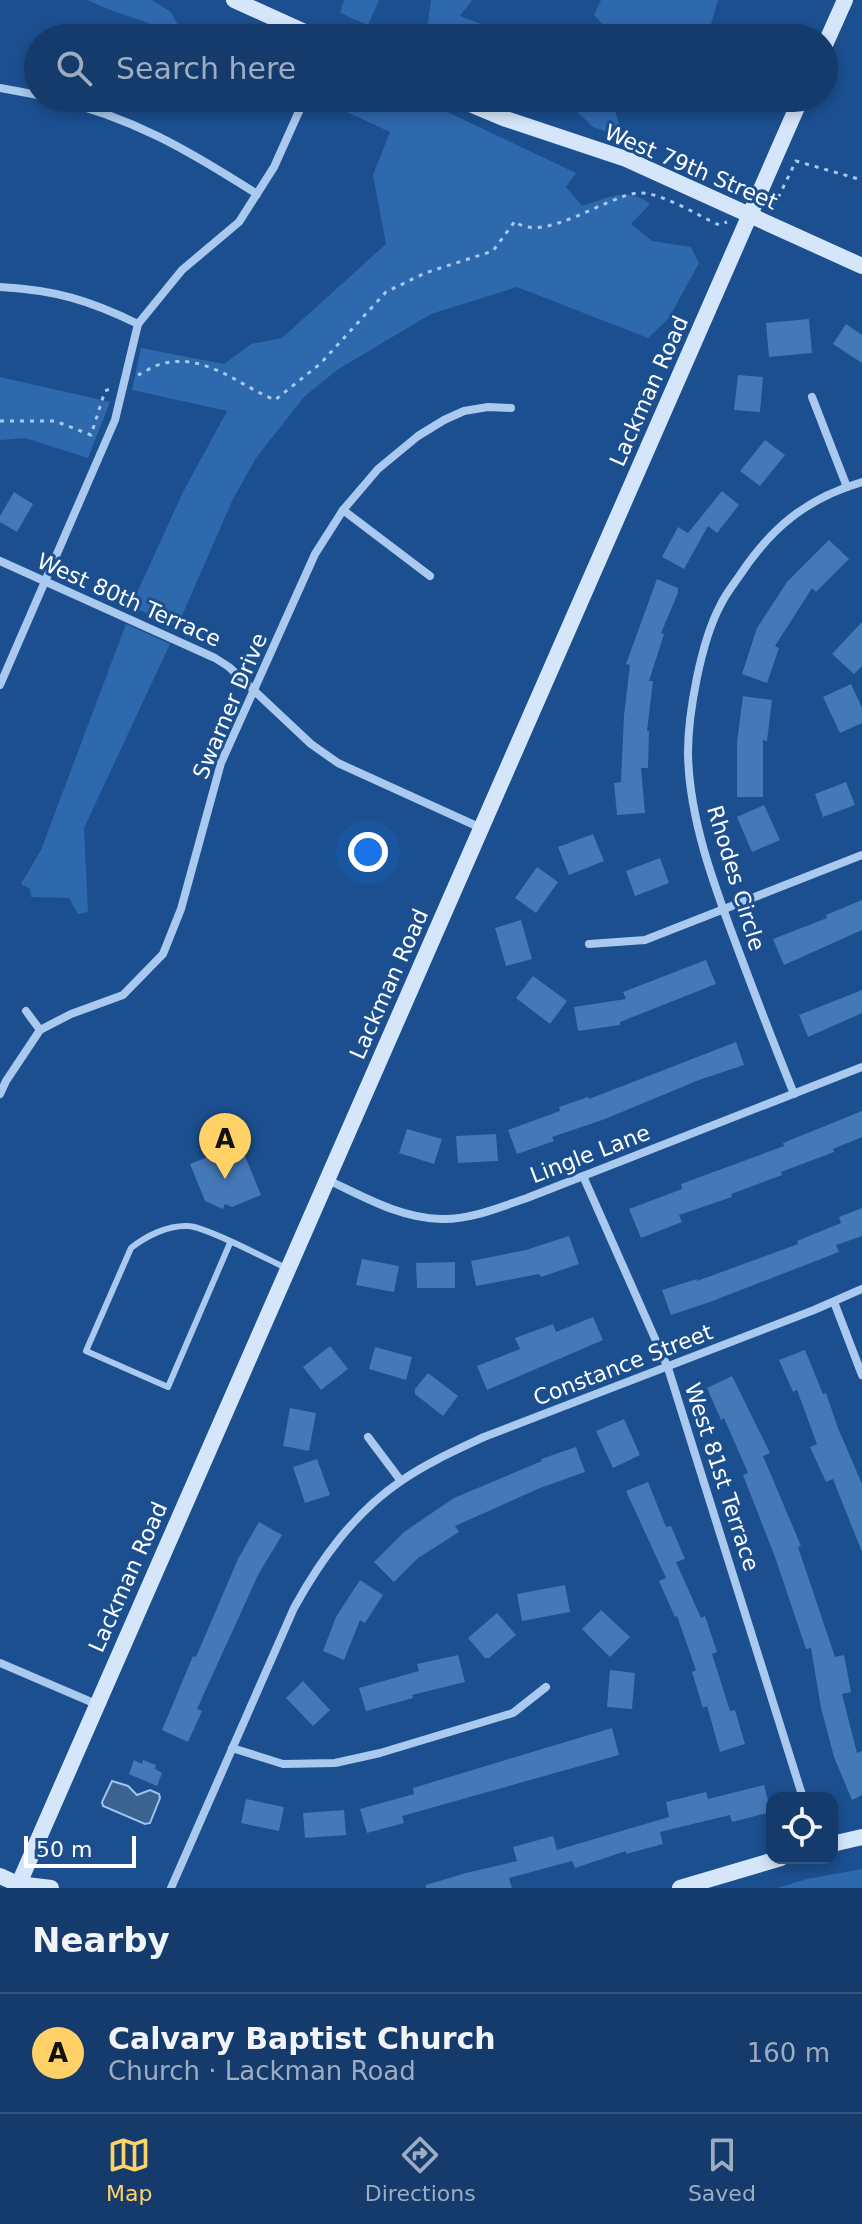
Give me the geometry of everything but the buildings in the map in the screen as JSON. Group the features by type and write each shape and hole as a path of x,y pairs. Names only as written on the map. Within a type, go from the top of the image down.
{"main road":[{"path":"834,24 845,0"},
{"path":"240,1 288,24"},
{"name":"West 79th Street","path":"489,112 626,159 862,266"},
{"name":"Lackman Road","path":"19,1887 96,1704 795,112"},
{"path":"838,1843 862,1837"},
{"path":"680,1888 766,1862"},
{"path":"0,1876 19,1887 51,1888"}],"street":[{"path":"0,88 24,92"},
{"path":"100,112 166,138 257,194"},
{"path":"0,685 111,432 138,324 182,270 239,222 274,167 299,112"},
{"path":"0,287 49,291 87,301 138,324"},
{"path":"812,397 847,487"},
{"name":"Swarner Drive","path":"0,1094 40,1030 71,1014 123,995 163,954 181,909 221,763 315,554 343,510 378,469 431,428 464,411 488,407 511,408"},
{"name":"Rhodes Circle","path":"794,1094 723,910 703,843 688,753 692,709 702,659 719,607 776,528 827,494 862,482"},
{"path":"343,510 430,576"},
{"name":"West 80th Terrace","path":"0,561 215,658 311,744 338,763 482,828"},
{"path":"589,944 645,940 862,855"},
{"path":"26,1011 40,1030"},
{"name":"Lingle Lane","path":"328,1180 399,1212 442,1219 477,1214 862,1067"},
{"name":"West 81st Terrace","path":"583,1176 668,1368 801,1792"},
{"name":"Constance Street","path":"171,1888 294,1608 316,1567 356,1520 401,1481 484,1437 668,1368 862,1289"},
{"path":"834,1302 862,1375"},
{"path":"368,1437 401,1481"},
{"path":"0,1663 96,1704"},
{"path":"232,1748 283,1764 335,1763 380,1753 513,1713 546,1687"}],"lane":[{"path":"230,1243 168,1387 86,1351 131,1248 142,1239 171,1228 191,1225 289,1269"}],"path":[{"path":"0,421 55,421 91,435 105,391 162,364 197,363 217,369 275,400 320,364 386,292 425,273 493,251 515,221"}],"shaded area":[{"path":"87,0 152,0 171,12 177,24 151,24"},
{"path":"344,0 379,0 368,24 340,13"},
{"path":"431,0 472,0 460,16 481,24 428,24"},
{"path":"601,0 718,0 711,24 602,24 594,15"},
{"path":"347,112 447,112 576,173 566,187 582,206 617,195 633,196 650,204 631,224 652,241 691,247 699,263 669,318 648,338 517,287 431,314 337,370 304,397 256,458 233,499 177,627 131,606 183,492 227,411 132,390 141,348 224,364 251,344 282,338 386,244 373,175 390,132"},
{"path":"577,112 615,112 623,137 593,127"},
{"path":"0,377 110,402 88,458 25,438 0,440"},
{"path":"126,624 170,644 84,828 88,912 78,914 69,898 31,897 30,889 21,884 41,850"},
{"path":"112,1781 128,1786 137,1795 150,1790 159,1794 150,1823 145,1824 103,1806"},
{"path":"862,1869 862,1888 777,1888 807,1879"}],"place":[{"name":"Calvary Baptist Church","path":"225,1179"}]}
